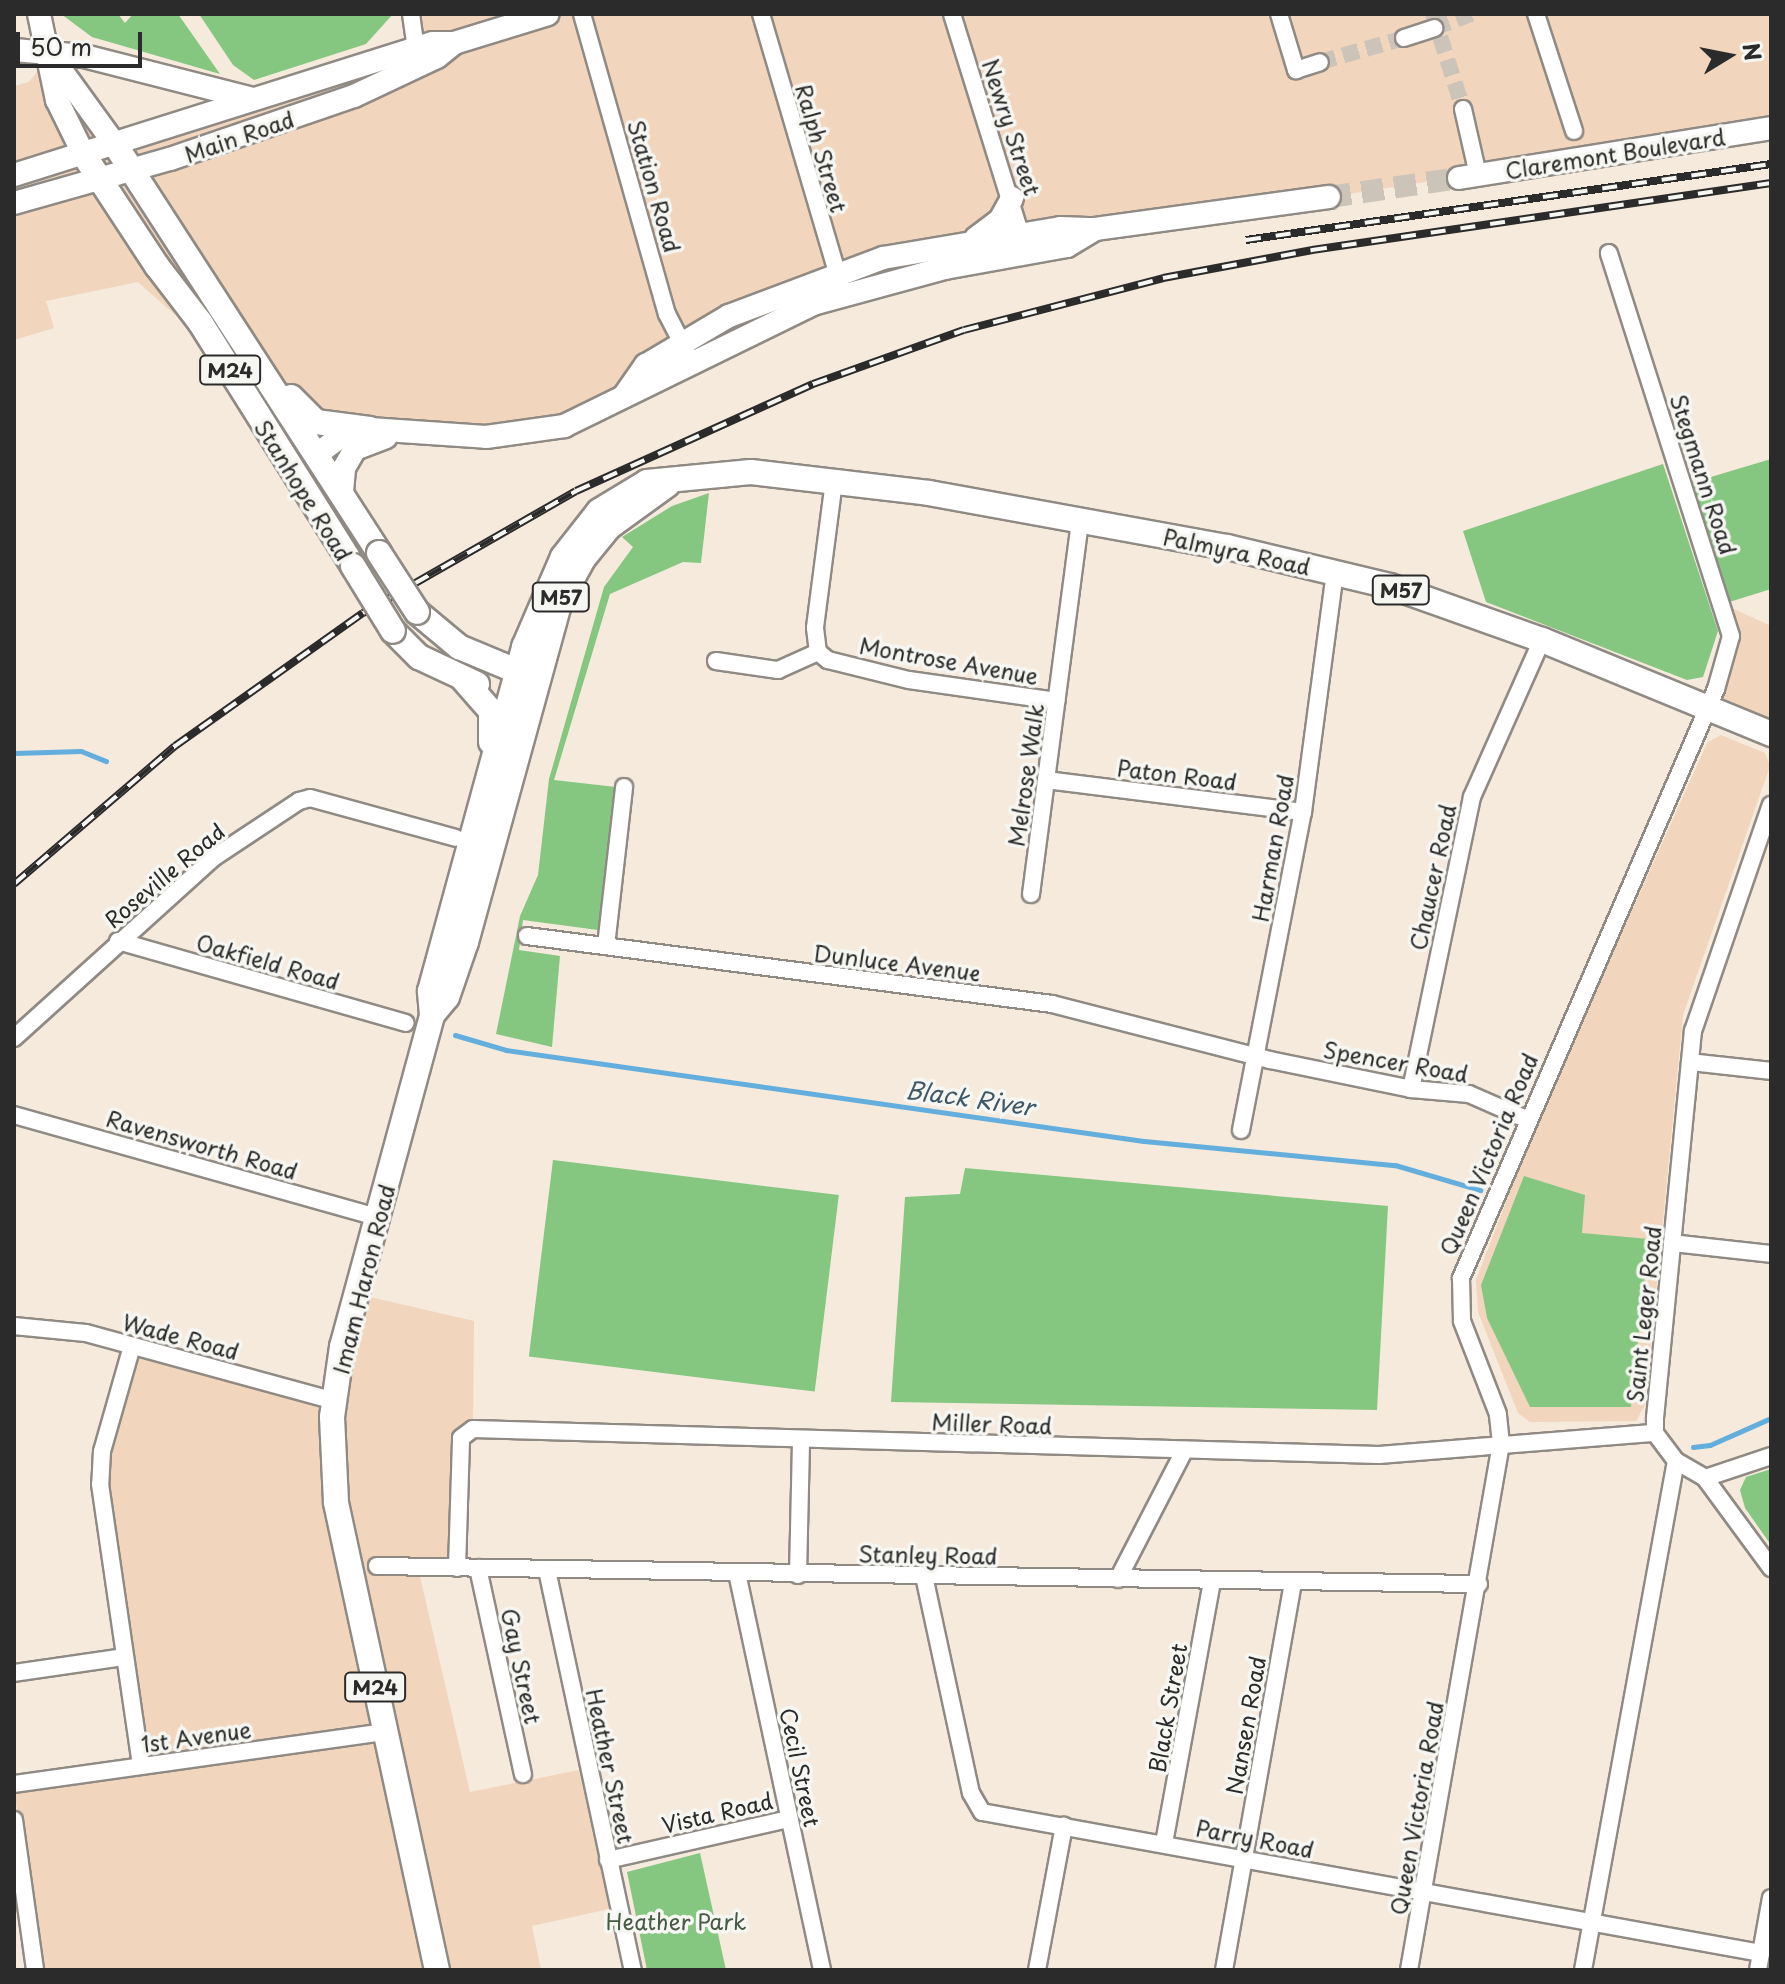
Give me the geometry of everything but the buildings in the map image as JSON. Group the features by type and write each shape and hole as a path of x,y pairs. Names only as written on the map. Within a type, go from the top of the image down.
{"main road":[{"name":"M24","path":"116,146 132,171"},
{"name":"M24","path":"84,155 100,180"},
{"name":"Stanhope Road","path":"132,171 417,612 459,647 524,687"},
{"name":"Stanhope Road","path":"100,180 200,322 393,631 419,657 463,679 524,687"},
{"path":"245,349 309,419 370,429"},
{"path":"316,455 312,476 351,544 351,564"},
{"name":"Palmyra Road","path":"524,687 563,557 599,511 630,488 678,477 751,472 834,481 1080,520 1335,571 1542,640 1771,734"},
{"name":"M57","path":"524,687 560,601 583,559 609,527 678,477"},
{"path":"463,679 487,702 494,720 463,840"},
{"name":"Imam Haron Road","path":"437,1970 336,1502 334,1401 342,1347 432,1015 430,991 463,840 524,687"},
{"name":"Imam Haron Road","path":"432,1015 447,997 466,942 524,687"}],"street":[{"path":"39,14 57,100 84,155"},
{"path":"411,14 417,58"},
{"name":"Main Road","path":"14,175 116,146 258,99 417,58 454,43 548,14"},
{"name":"Station Road","path":"582,14 678,343"},
{"name":"Ralph Street","path":"761,14 841,284"},
{"name":"Newry Street","path":"952,14 1024,244"},
{"path":"1279,14 1296,70 1320,62"},
{"path":"1536,14 1574,131"},
{"path":"1404,38 1434,28"},
{"path":"14,50 84,56 258,99"},
{"path":"50,55 116,146"},
{"name":"Main Road","path":"14,203 132,171 354,96 417,58"},
{"path":"1463,109 1468,177"},
{"name":"Claremont Boulevard","path":"1468,177 1771,128"},
{"path":"316,455 340,437 370,429 486,437 537,433 595,413 841,284 883,258 972,241 1067,246 1095,229 1329,197"},
{"path":"972,241 1000,220 1012,198"},
{"path":"623,397 646,365 678,343 743,310 841,284 1024,244"},
{"name":"Stegmann Road","path":"1609,253 1730,623 1724,664 1707,708"},
{"path":"678,343 702,355"},
{"path":"342,492 344,468 355,449 399,433"},
{"path":"716,661 778,670 818,652 815,628 834,481"},
{"name":"Melrose Walk","path":"1031,894 1080,520"},
{"name":"Harman Road","path":"1241,1130 1303,812 1335,571"},
{"name":"Chaucer Road","path":"1411,1089 1472,797 1542,640"},
{"name":"Montrose Avenue","path":"818,652 828,660 909,680 1057,701"},
{"name":"Queen Victoria Road","path":"1409,1970 1479,1584 1501,1444 1498,1414 1466,1334 1459,1293 1468,1253 1707,708"},
{"name":"Paton Road","path":"1046,780 1303,812"},
{"path":"606,946 624,787"},
{"name":"Roseville Road","path":"14,1038 213,858 305,798 463,840"},
{"name":"Saint Leger Road","path":"1676,1461 1655,1433 1696,1016 1771,805"},
{"name":"Dunluce Avenue","path":"527,936 1052,1004 1179,1041 1257,1056"},
{"name":"Oakfield Road","path":"118,941 406,1023"},
{"name":"Spencer Road","path":"1257,1056 1411,1089 1469,1094 1526,1119"},
{"path":"1690,1062 1771,1071"},
{"name":"Ravensworth Road","path":"14,1115 378,1217"},
{"path":"1672,1243 1771,1254"},
{"name":"Wade Road","path":"14,1326 75,1331 334,1401"},
{"path":"132,1346 100,1466 141,1766"},
{"name":"Miller Road","path":"457,1568 460,1442 466,1431 1379,1455 1655,1433"},
{"path":"798,1575 801,1439"},
{"path":"1118,1579 1184,1451"},
{"path":"1705,1478 1771,1456"},
{"path":"1583,1970 1676,1461 1705,1478 1771,1568"},
{"name":"Stanley Road","path":"377,1566 1479,1584"},
{"name":"Gay Street","path":"478,1568 523,1774"},
{"name":"Heather Street","path":"547,1570 633,1970"},
{"name":"Cecil Street","path":"737,1573 822,1970"},
{"name":"Parry Road","path":"924,1576 975,1805 992,1815 1164,1843 1761,1953"},
{"name":"Black Street","path":"1164,1843 1212,1581"},
{"name":"Nansen Road","path":"1224,1970 1293,1582"},
{"path":"14,1673 124,1657"},
{"name":"1st Avenue","path":"14,1784 384,1732"},
{"name":"Vista Road","path":"608,1860 789,1819"},
{"path":"14,1820 35,1970"},
{"path":"1037,1970 1064,1826"},
{"path":"1758,1970 1771,1898"}],"shaded area":[{"path":"411,14 1771,14 1771,128 1329,197 972,241 770,298 623,397 564,426 399,433 316,455 195,270 175,315 138,282 46,301 54,328 14,340 14,86 29,82 50,55 116,146 417,48"},
{"path":"1723,604 1771,626 1771,734 1707,708 1723,669"},
{"path":"1721,735 1765,753 1770,766 1683,1015 1645,1405 1636,1421 1530,1422 1518,1413 1478,1312 1476,1280 1535,1127 1707,743"},
{"path":"357,1294 474,1321 473,1429 466,1431 457,1568 418,1568 470,1792 579,1770 609,1909 532,1926 541,1970 35,1970 14,1784 141,1766 100,1484 132,1346 333,1401"}],"green space":[{"path":"61,14 118,14 125,23 133,14 178,14 220,74 92,37"},
{"path":"199,14 393,14 366,44 254,80 233,65"},
{"path":"1771,459 1771,589 1723,604 1684,485"},
{"path":"1663,464 1718,631 1703,677 1687,680 1486,602 1463,531"},
{"path":"709,493 701,563 683,562 610,594 554,780 616,787 598,930 523,920 519,950 560,956 552,1047 496,1034 520,916 538,875 549,779 604,587 633,547 622,537 672,506"},
{"path":"553,1160 839,1195 815,1392 529,1357"},
{"path":"965,1168 1388,1206 1377,1410 891,1402 905,1197 960,1194"},
{"path":"1524,1176 1585,1195 1582,1233 1649,1239 1631,1407 1530,1407 1487,1318 1481,1285"},
{"path":"1771,1469 1771,1545 1745,1508 1740,1490 1746,1477"},
{"name":"Heather Park","path":"700,1853 726,1970 647,1970 627,1872"}],"waterway":[{"name":"Black River","path":"14,753 81,751 106,761"},
{"name":"Black River","path":"455,1035 506,1050 1144,1141 1395,1165 1480,1190"},
{"name":"Black River","path":"1693,1447 1710,1445 1771,1418"}],"tunnel":[{"path":"1433,14 1463,109"},
{"path":"1434,28 1471,14"},
{"path":"1320,62 1404,38"},
{"path":"1329,197 1459,178"}],"railway":[{"path":"1246,240 1771,164"},
{"path":"14,884 175,746 363,613 576,491 813,384 964,330 1163,278 1312,250 1771,183"}]}
